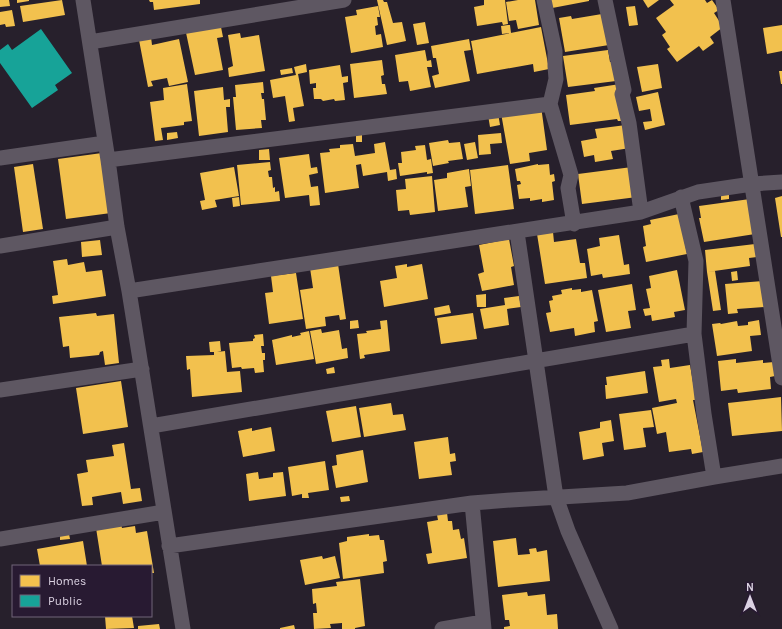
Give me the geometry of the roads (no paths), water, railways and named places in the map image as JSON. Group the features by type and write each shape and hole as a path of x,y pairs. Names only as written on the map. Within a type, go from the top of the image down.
{"street":[{"path":"83,0 117,227 142,369 183,629"},
{"path":"90,42 344,0"},
{"path":"544,0 555,51 556,79 550,104 571,175 568,188 574,224"},
{"path":"605,0 624,90 622,94 629,123 641,212"},
{"path":"723,0 752,184 778,324 782,378"},
{"path":"108,160 550,104"},
{"path":"0,158 105,143"},
{"path":"129,291 574,224 641,212 698,192 752,184 782,182"},
{"path":"681,197 696,260 694,334 714,477"},
{"path":"0,246 117,227"},
{"path":"517,232 556,497 568,531 611,629"},
{"path":"151,426 694,334"},
{"path":"0,390 142,369"},
{"path":"169,546 472,503 627,493 782,466"},
{"path":"442,629 484,625 472,503"},
{"path":"0,539 164,512"}]}
